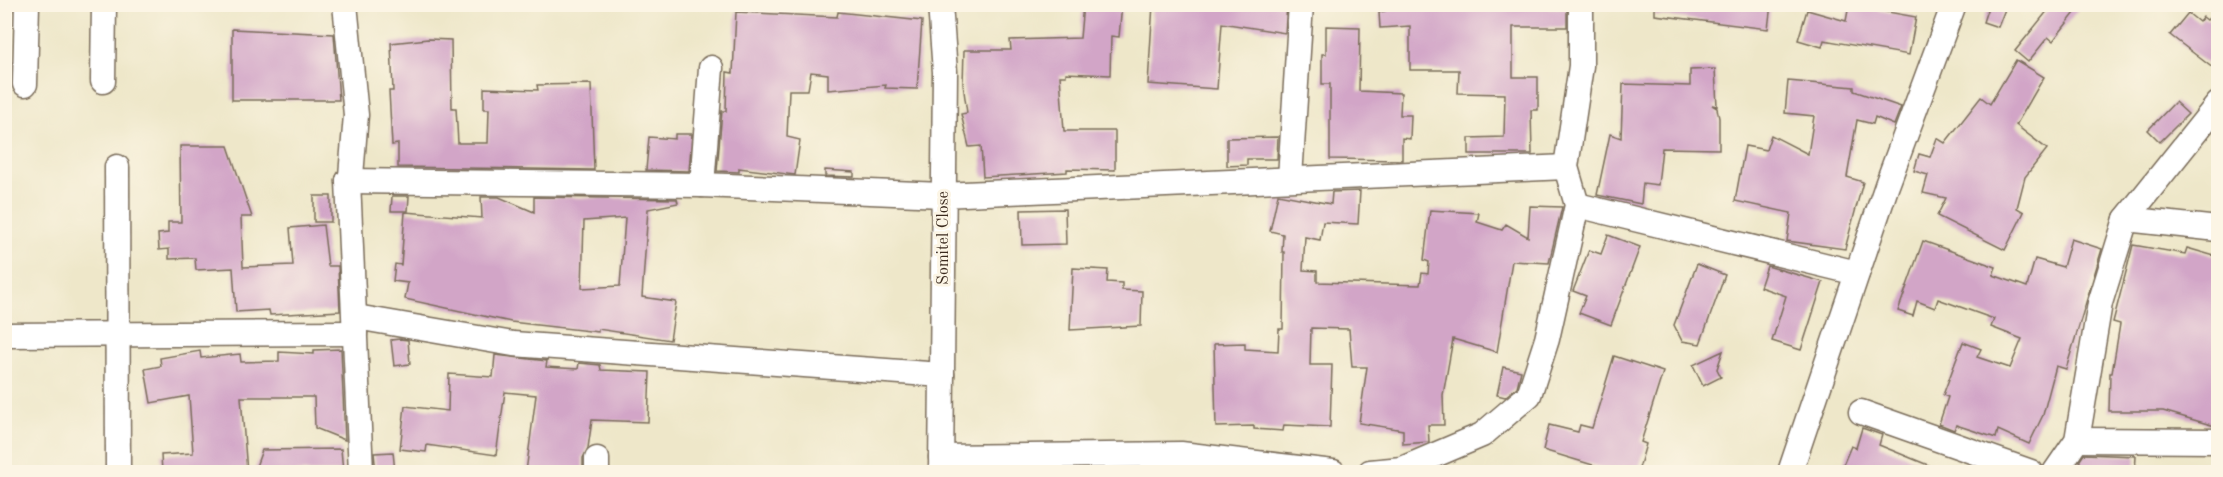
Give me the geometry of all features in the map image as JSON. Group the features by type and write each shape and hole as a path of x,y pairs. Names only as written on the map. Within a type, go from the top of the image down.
{"street":[{"path":"26,84 27,4"},
{"path":"103,81 104,4"},
{"path":"345,4 356,115 351,176 348,181 361,472"},
{"name":"Somitel Close","path":"940,4 945,72 941,465"},
{"path":"1290,178 1301,4"},
{"path":"1370,472 1402,469 1482,435 1529,395 1547,339 1577,205 1566,167 1581,66 1581,4"},
{"path":"1790,472 1857,273 1954,4"},
{"path":"702,185 711,68"},
{"path":"2055,472 2077,440 2100,303 2126,219 2218,104"},
{"path":"117,167 118,472"},
{"path":"348,181 702,185 942,195 1566,167"},
{"path":"1577,205 1857,273"},
{"path":"2126,219 2218,229"},
{"path":"4,335 118,335 355,325 513,344 942,375"},
{"path":"1861,412 2031,472"},
{"path":"2077,440 2218,441"},
{"path":"941,465 1181,454 1333,472"}],"building":[{"path":"1083,4 1122,4 1119,37 1111,36 1110,75 1066,73 1066,76 1060,76 1064,131 1115,131 1115,170 1067,169 1067,172 983,177 981,146 969,147 961,114 967,113 963,84 964,50 1011,50 1010,40 1080,38"},
{"path":"1153,4 1287,4 1285,33 1222,23 1217,89 1148,84"},
{"path":"1385,4 1567,8 1567,27 1513,27 1513,77 1538,77 1538,110 1531,110 1532,154 1469,154 1469,138 1504,137 1505,94 1458,93 1459,70 1410,70 1410,26 1380,28 1379,12 1385,11"},
{"path":"1655,4 1771,4 1768,29 1655,15"},
{"path":"1989,4 2007,4 1998,27 1983,22"},
{"path":"2053,4 2082,4 2053,41 2048,37 2028,62 2015,51"},
{"path":"1849,5 1916,17 1909,55 1824,40 1822,47 1798,40 1807,10 1846,21"},
{"path":"736,12 837,17 838,12 922,21 917,89 885,88 886,85 828,90 828,74 811,72 808,90 789,90 787,137 800,140 795,175 739,168 739,172 717,171 722,111 726,111 727,72 733,73"},
{"path":"2188,13 2199,22 2203,17 2207,20 2209,18 2218,25 2218,72 2170,35"},
{"path":"1326,26 1360,27 1359,91 1401,93 1400,115 1411,115 1410,139 1402,138 1402,160 1330,159 1330,84 1322,84 1322,54 1326,54"},
{"path":"232,29 334,34 339,100 232,100"},
{"path":"428,39 451,40 452,108 456,108 458,143 488,143 489,109 484,109 484,88 538,90 537,85 591,84 594,170 398,167 398,144 392,145 389,91 393,91 391,43"},
{"path":"2016,60 2044,77 2016,125 2047,149 2025,177 2017,208 2024,212 2005,250 1937,216 1946,198 1923,193 1928,175 1914,171 1919,154 1930,157 1937,138 1945,143 1981,97 1990,104"},
{"path":"1715,69 1717,106 1712,105 1717,108 1719,118 1719,149 1662,148 1658,185 1643,183 1641,204 1597,195 1610,134 1621,138 1623,84 1690,86 1690,70"},
{"path":"1788,81 1854,87 1854,91 1901,107 1894,125 1875,117 1873,124 1857,120 1847,177 1863,182 1845,249 1787,241 1791,213 1735,201 1745,146 1766,150 1771,135 1808,154 1814,116 1785,113"},
{"path":"2175,102 2188,114 2160,142 2148,130"},
{"path":"675,134 692,134 689,171 646,170 649,137 675,139"},
{"path":"1278,137 1277,159 1247,159 1247,165 1227,166 1227,138"},
{"path":"180,146 228,146 252,217 241,217 243,267 293,265 290,228 323,225 328,266 338,266 340,311 270,315 269,310 236,312 233,268 196,270 195,258 169,259 169,249 159,250 158,234 168,233 168,222 181,222"},
{"path":"825,170 854,172 854,177 825,176"},
{"path":"1360,191 1358,224 1323,222 1320,240 1305,237 1303,270 1317,271 1317,282 1420,285 1422,273 1428,274 1429,262 1424,260 1430,210 1479,213 1477,222 1502,230 1506,224 1528,237 1530,206 1562,207 1549,263 1512,261 1497,352 1453,339 1443,395 1444,425 1428,425 1429,442 1403,444 1403,430 1359,423 1367,367 1352,367 1349,329 1311,328 1310,365 1332,365 1330,427 1284,425 1283,431 1254,429 1254,426 1216,427 1214,344 1245,343 1245,349 1278,351 1279,329 1283,329 1283,234 1270,231 1278,194 1331,204 1332,192"},
{"path":"314,196 331,196 331,222 314,222"},
{"path":"392,196 409,196 408,211 391,211"},
{"path":"481,197 499,197 534,212 534,197 677,199 678,203 648,209 642,297 676,302 670,340 598,329 598,332 511,322 405,299 408,283 393,281 395,264 401,265 405,212 482,218","holes":["625,218 620,286 582,288 584,221"]},
{"path":"1065,209 1066,244 1022,245 1021,210"},
{"path":"1608,235 1640,247 1611,325 1579,313 1586,296 1573,291 1589,250 1601,254"},
{"path":"2071,239 2102,249 2066,369 2056,366 2043,415 2029,444 1998,430 1996,438 1956,425 1954,430 1939,424 1948,397 1943,395 1963,342 1981,349 1977,357 2010,368 2022,339 1991,327 1994,319 1938,299 1935,308 1917,301 1913,316 1898,311 1923,241 1996,267 1993,275 2027,287 2035,259 2063,267"},
{"path":"2133,245 2185,254 2187,248 2218,257 2218,427 2163,411 2109,411 2110,373 2112,373 2120,324 2113,322"},
{"path":"1697,264 1725,275 1700,344 1682,341 1674,325"},
{"path":"1767,266 1823,282 1801,350 1772,341 1786,296 1760,287"},
{"path":"1073,268 1108,270 1107,282 1122,283 1122,290 1142,291 1141,326 1070,330"},
{"path":"391,340 408,340 410,364 394,366"},
{"path":"341,349 345,440 315,428 314,397 241,397 247,472 162,472 161,455 193,453 189,396 151,403 145,369 161,366 160,358 200,351 201,358 240,354 241,362 279,361 279,352 314,354 314,350"},
{"path":"1723,351 1717,369 1721,377 1703,386 1693,365"},
{"path":"495,355 547,361 546,367 578,369 579,363 600,365 601,370 650,372 648,422 592,420 588,448 583,458 583,472 526,472 536,395 505,392 496,455 427,445 426,452 400,449 405,406 448,411 449,374 493,377"},
{"path":"1614,356 1663,372 1641,442 1646,444 1638,472 1616,472 1543,450 1549,425 1578,432 1580,425 1592,428"},
{"path":"1503,367 1521,371 1517,387 1505,397 1497,395"},
{"path":"1862,428 1882,435 1879,445 1945,472 1840,472 1851,446 1856,448"},
{"path":"341,449 343,472 254,472 262,450"},
{"path":"393,452 395,472 376,472 374,453"},
{"path":"2084,454 2136,456 2135,472 2079,472 2080,460"}]}
